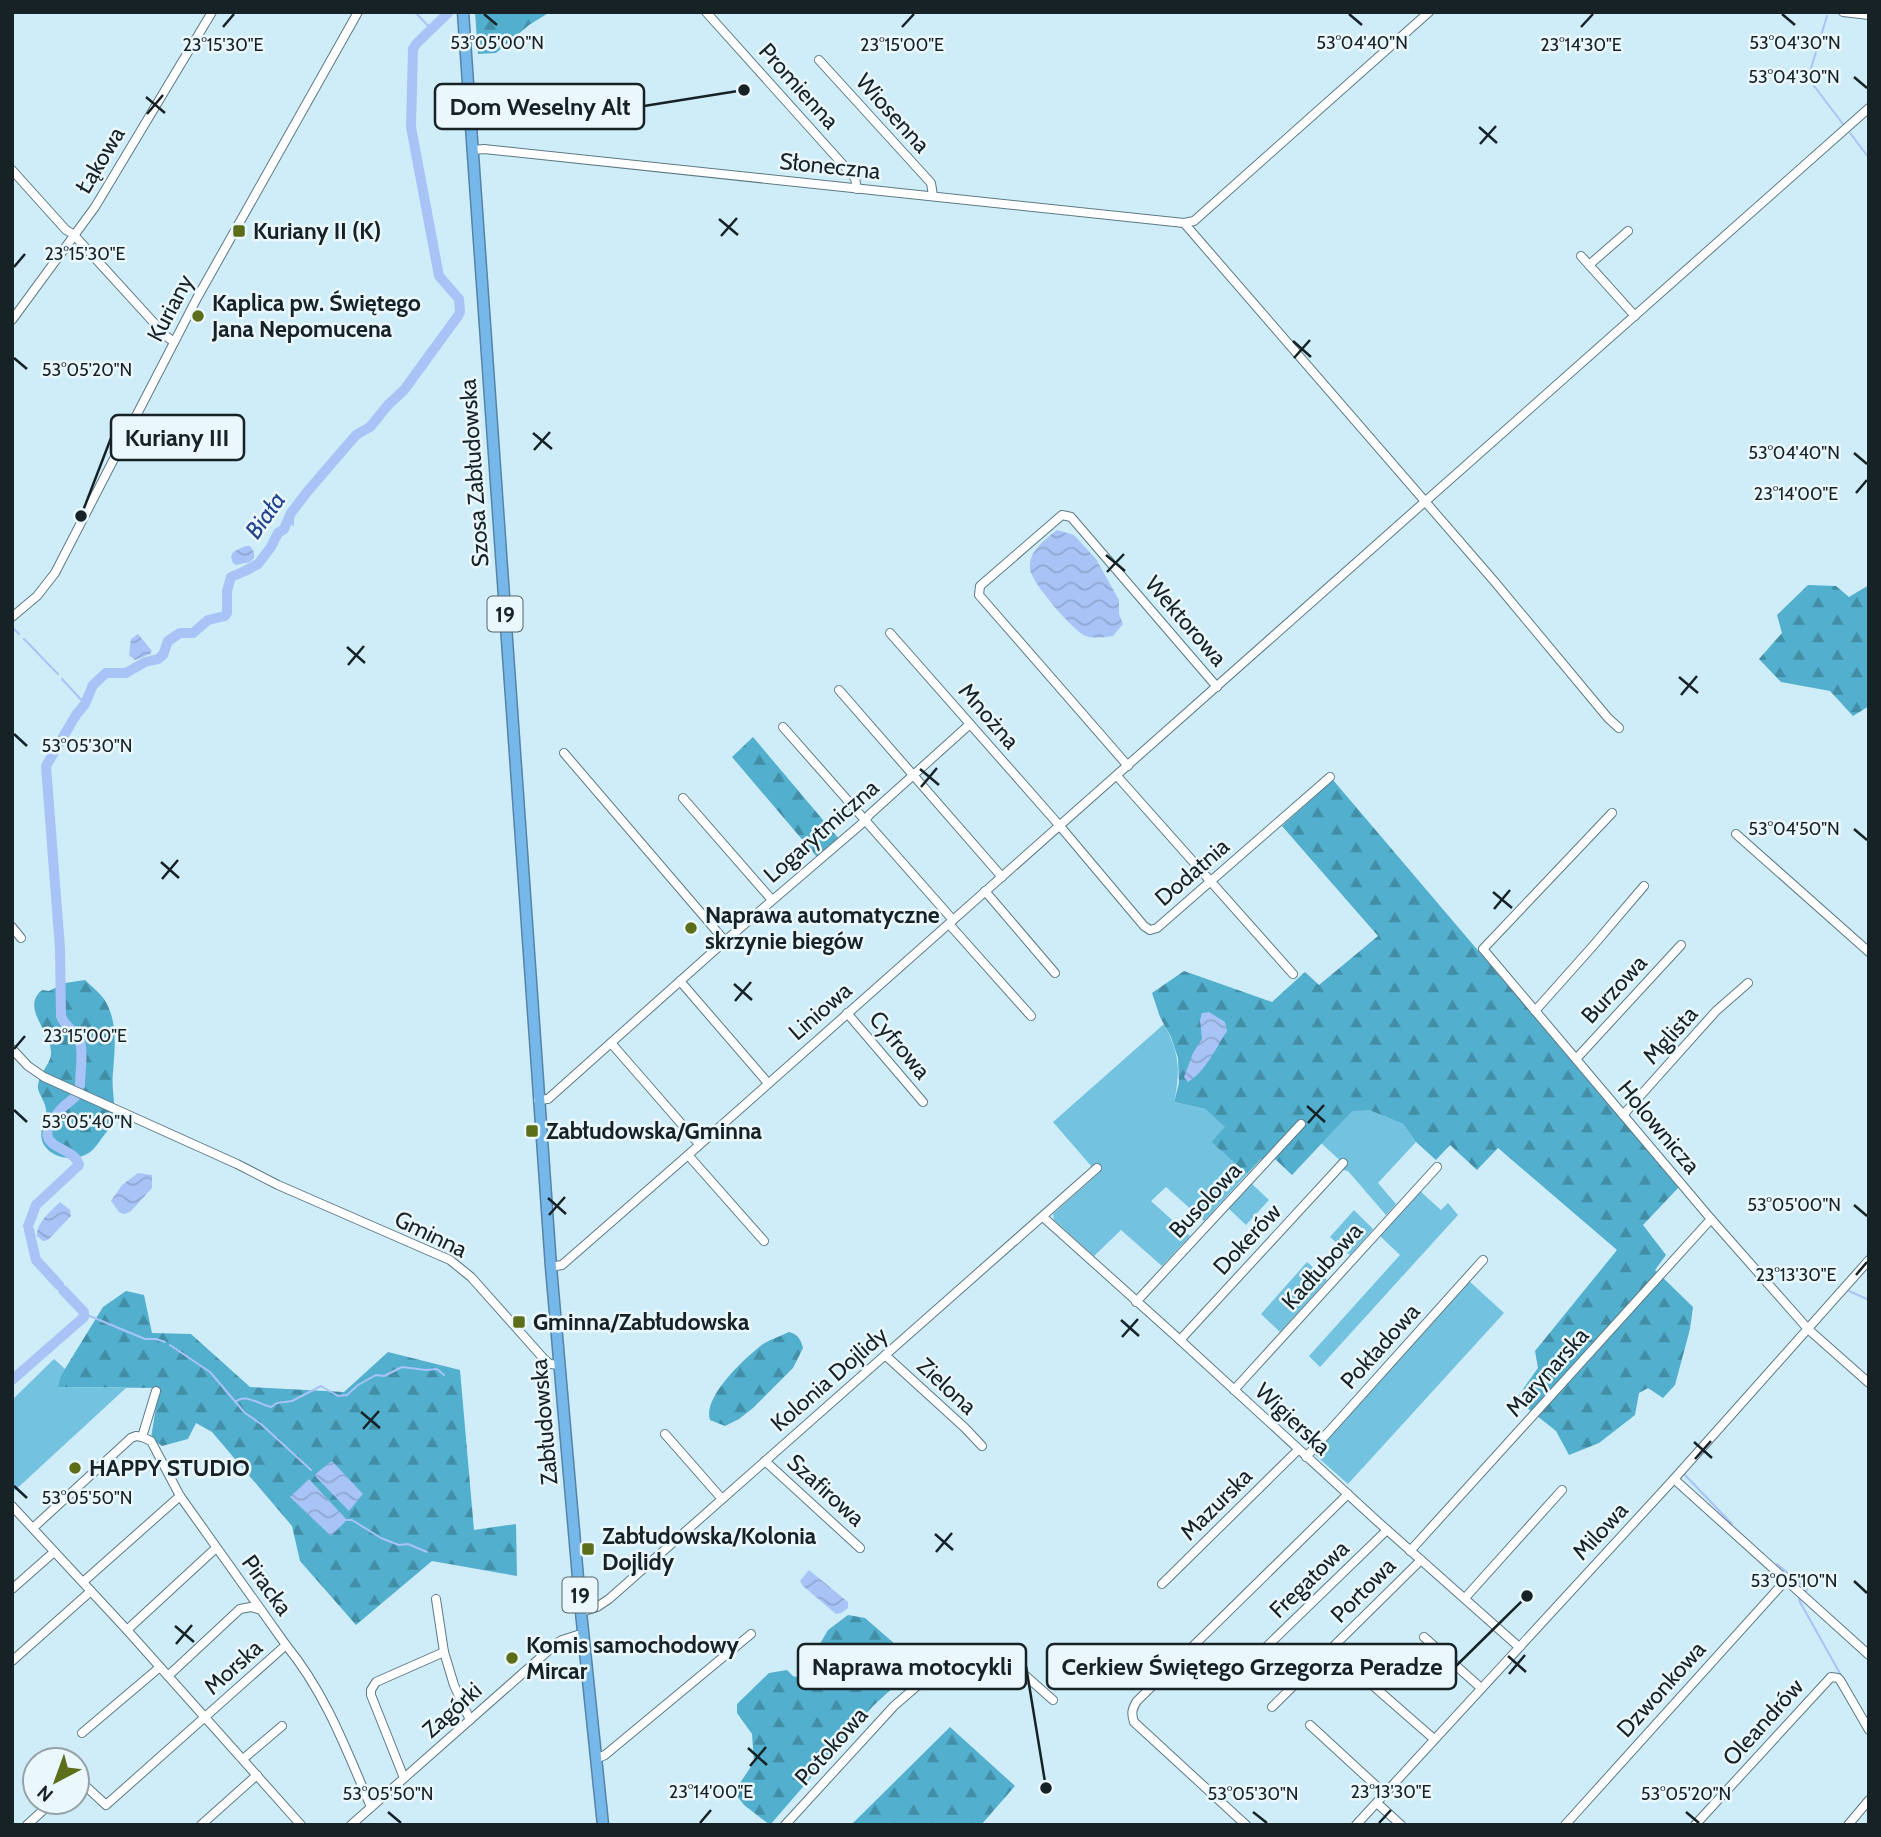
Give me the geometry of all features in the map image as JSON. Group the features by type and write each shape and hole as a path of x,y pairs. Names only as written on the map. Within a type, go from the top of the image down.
{"highway":[{"name":"Szosa Zabłudowska","path":"463,12 527,930"},
{"name":"Zabłudowska","path":"527,930 551,1267 581,1612 603,1825"}],"street":[{"name":"Łąkowa","path":"12,320 95,207 212,12"},
{"name":"Kuriany","path":"12,618 37,596 55,573 234,229 358,12"},
{"name":"Promienna","path":"706,12 855,178 857,189"},
{"path":"1429,12 1194,221 1184,223 1619,728"},
{"path":"1843,12 1869,15"},
{"name":"Wiosenna","path":"819,60 931,183 933,195"},
{"name":"Liniowa","path":"551,1267 562,1265 1869,108"},
{"name":"Słoneczna","path":"472,150 484,149 933,195 1184,223"},
{"path":"12,170 174,342"},
{"path":"1589,265 1628,231"},
{"path":"1581,256 1635,316"},
{"name":"Wektorowa","path":"1128,766 979,595 980,586 1062,515 1071,517 1217,687"},
{"name":"Mnożna","path":"890,633 1059,825"},
{"path":"839,690 1002,877"},
{"name":"Logarytmiczna","path":"538,1100 548,1100 725,941 866,820 970,724"},
{"path":"783,727 866,820 1031,1016"},
{"path":"564,753 725,941"},
{"path":"1117,776 1293,974"},
{"name":"Dodatnia","path":"1059,825 1150,930 1157,928 1330,777"},
{"path":"683,798 772,900"},
{"name":"Holownicza","path":"1612,813 1483,949 1711,1219 1808,1329 1869,1383"},
{"path":"1736,834 1869,952"},
{"path":"1535,1011 1644,886"},
{"path":"985,891 1055,974"},
{"path":"12,927 22,938"},
{"name":"Burzowa","path":"1576,1059 1681,946"},
{"path":"680,981 768,1083"},
{"name":"Mglista","path":"1623,1115 1716,1011 1748,983"},
{"name":"Cyfrowa","path":"847,1013 923,1102"},
{"path":"611,1043 699,1144"},
{"name":"Gminna","path":"12,1049 28,1066 44,1077 256,1175 450,1260 471,1276 544,1359 550,1364 560,1365"},
{"name":"Busolowa","path":"1136,1302 1301,1124"},
{"path":"688,1154 764,1241"},
{"name":"Dokerów","path":"1180,1340 1343,1163"},
{"name":"Kadłubowa","path":"1234,1391 1437,1167"},
{"name":"Kolonia Dojlidy","path":"581,1612 597,1607 609,1599 1097,1168"},
{"name":"Wigierska","path":"1043,1217 1519,1647"},
{"name":"Marynarska","path":"1410,1551 1711,1219"},
{"name":"Pokładowa","path":"1306,1457 1483,1260"},
{"name":"Milowa","path":"1356,1825 1675,1479 1869,1260"},
{"name":"Zielona","path":"886,1355 982,1446"},
{"path":"33,1528 131,1438 142,1437 156,1391"},
{"path":"665,1434 722,1499"},
{"name":"Piracka","path":"142,1437 154,1445 180,1496 303,1666 326,1704 371,1807"},
{"name":"Mazurska","path":"1162,1584 1298,1450"},
{"name":"Szafirowa","path":"765,1461 860,1548"},
{"path":"1675,1479 1869,1654"},
{"path":"1465,1598 1562,1490"},
{"path":"1246,1825 1134,1722 1131,1714 1137,1701 1348,1494"},
{"path":"83,1582 180,1496"},
{"path":"12,1506 243,1759 296,1823"},
{"name":"Fregatowa","path":"1228,1684 1387,1530"},
{"path":"127,1630 216,1548"},
{"path":"12,1589 54,1552"},
{"name":"Portowa","path":"1272,1707 1421,1560"},
{"name":"Dzwonkowa","path":"1565,1825 1786,1580"},
{"path":"12,1661 91,1591"},
{"path":"436,1599 443,1652 470,1720"},
{"path":"168,1676 240,1609 251,1607 261,1610"},
{"name":"Zagórki","path":"351,1825 557,1643 584,1633"},
{"path":"596,1759 605,1755 751,1634"},
{"path":"1424,1637 1481,1688"},
{"name":"Morska","path":"91,1791 106,1805 286,1645"},
{"path":"404,1778 371,1690 376,1682 443,1652"},
{"name":"Potokowa","path":"785,1825 894,1706 917,1686 1005,1660 1053,1700"},
{"path":"82,1733 160,1667"},
{"path":"1363,1677 1434,1739"},
{"name":"Oleandrów","path":"1695,1825 1830,1677 1840,1680 1869,1730"},
{"path":"1310,1725 1385,1794"},
{"path":"243,1759 282,1726"},
{"path":"201,1825 257,1775"},
{"path":"1848,1825 1869,1800"},
{"path":"1377,1803 1401,1825"}],"shaded area":[{"path":"1164,1024 1177,1062 1178,1081 1174,1102 1205,1109 1226,1127 1211,1142 1247,1174 1204,1221 1166,1187 1151,1201 1190,1236 1162,1266 1121,1230 1094,1256 1054,1220 1053,1214 1099,1173 1053,1122"},
{"path":"1352,1110 1369,1110 1403,1124 1416,1142 1378,1183 1396,1204 1386,1215 1348,1171 1343,1170 1346,1166 1321,1143"},
{"path":"1251,1183 1269,1200 1246,1225 1228,1208"},
{"path":"1420,1191 1441,1210 1448,1203 1458,1215 1320,1367 1309,1356 1400,1255 1380,1236"},
{"path":"1354,1210 1373,1229 1350,1255 1330,1237"},
{"path":"1307,1262 1327,1280 1280,1332 1261,1314"},
{"path":"1469,1281 1504,1313 1348,1484 1314,1454"},
{"path":"54,1359 65,1369 60,1377 59,1387 126,1388 12,1493 12,1400"}],"green space":[{"path":"475,12 550,12 529,25 496,53 478,54"},
{"path":"1808,585 1836,586 1849,597 1869,585 1869,706 1853,716 1830,691 1781,682 1759,659 1782,633 1777,615"},
{"path":"753,737 839,839 817,857 732,757"},
{"path":"1333,780 1679,1187 1643,1225 1666,1255 1655,1270 1693,1307 1675,1385 1663,1398 1648,1388 1639,1393 1635,1415 1599,1443 1569,1455 1556,1431 1516,1399 1538,1368 1535,1351 1617,1250 1498,1148 1477,1170 1450,1145 1436,1160 1416,1142 1403,1124 1369,1110 1352,1111 1292,1175 1274,1158 1265,1161 1261,1159 1247,1174 1211,1142 1225,1127 1205,1109 1174,1102 1179,1083 1178,1058 1152,993 1184,971 1272,1002 1305,972 1319,985 1378,936 1282,826"},
{"path":"85,980 104,999 114,1025 114,1120 90,1152 76,1158 64,1157 48,1150 41,1135 46,1109 38,1085 50,1059 51,1050 34,1006 42,990 49,991 65,983"},
{"path":"126,1291 144,1295 152,1333 191,1334 250,1387 344,1392 388,1352 460,1370 474,1530 516,1524 517,1576 432,1561 356,1625 300,1561 292,1526 212,1432 196,1423 188,1439 162,1446 151,1438 159,1388 58,1387 60,1377 103,1307"},
{"path":"789,1332 799,1338 803,1348 793,1368 739,1419 725,1426 710,1420 709,1411 713,1400 727,1378 763,1344"},
{"path":"848,1615 865,1618 903,1651 911,1665 909,1673 873,1706 770,1825 744,1805 734,1792 754,1762 752,1734 737,1713 737,1704 769,1673 787,1670 800,1678 828,1630"},
{"path":"950,1727 1015,1786 981,1825 851,1825"}],"water":[{"path":"1057,530 1074,535 1096,559 1119,600 1119,614 1123,624 1113,636 1100,638 1080,633 1054,606 1032,575 1030,563 1034,551"},
{"path":"250,546 254,558 250,562 236,565 231,557 233,552"},
{"path":"138,634 152,651 135,660 129,655 131,639"},
{"path":"1209,1012 1225,1022 1227,1031 1206,1065 1188,1082 1184,1077 1193,1053 1202,1039 1202,1013"},
{"path":"138,1173 152,1175 152,1188 131,1211 125,1214 119,1212 111,1201 122,1185"},
{"path":"60,1202 70,1210 71,1216 48,1240 43,1241 37,1236 39,1226"},
{"path":"332,1461 363,1494 349,1511 314,1475"},
{"path":"309,1479 347,1520 331,1536 290,1497"},
{"path":"809,1570 848,1602 848,1608 836,1614 803,1586 800,1581"}],"waterway":[{"path":"415,12 431,29"},
{"name":"Biała","path":"80,1085 80,1043 61,1016 60,949 46,766 85,704 93,685 106,673 126,673 145,662 158,659 163,655 168,641 180,633 193,633 208,620 225,616 231,577 258,564 307,492 356,435 370,427 404,390 458,316 459,299 439,276 411,127 413,49 449,12"},
{"path":"1827,16 1808,78 1843,124"},
{"path":"1850,133 1869,158"},
{"path":"293,512 293,525"},
{"path":"12,627 19,634"},
{"path":"24,639 58,674"},
{"path":"62,679 85,704"},
{"name":"Biała","path":"28,1226 36,1205 79,1165 76,1159 48,1137 52,1121 75,1097"},
{"name":"Biała","path":"29,1230 36,1260 59,1285"},
{"name":"Biała","path":"12,1380 84,1317 84,1312 63,1290"},
{"path":"1849,1291 1869,1300"},
{"path":"85,1314 145,1339 165,1342"},
{"path":"170,1345 210,1372 245,1413 261,1424 311,1470"},
{"path":"235,1402 248,1399 271,1407 277,1403 292,1401 321,1386 338,1396 347,1395 376,1375 384,1376 402,1367 437,1369 444,1375"},
{"path":"1685,1475 1732,1524"},
{"path":"347,1520 352,1520 381,1538 399,1545 408,1544 427,1552"},
{"path":"1777,1564 1807,1589 1806,1591"},
{"path":"1799,1598 1842,1677"}],"place":[{"name":"Dom Weselny Alt","path":"744,90"},
{"name":"Kuriany II (K)","path":"239,231"},
{"name":"Kaplica pw. Świętego Jana Nepomucena","path":"198,316"},
{"name":"Kuriany III","path":"81,516"},
{"name":"Naprawa automatyczne skrzynie biegów","path":"691,928"},
{"name":"Zabłudowska/Gminna","path":"532,1131"},
{"name":"Gminna/Zabłudowska","path":"519,1322"},
{"name":"HAPPY STUDIO","path":"75,1468"},
{"name":"Zabłudowska/Kolonia Dojlidy","path":"588,1549"},
{"name":"Cerkiew Świętego Grzegorza Peradze","path":"1527,1596"},
{"name":"Komis samochodowy Mircar","path":"512,1658"},
{"name":"Naprawa motocykli","path":"1046,1788"}]}
